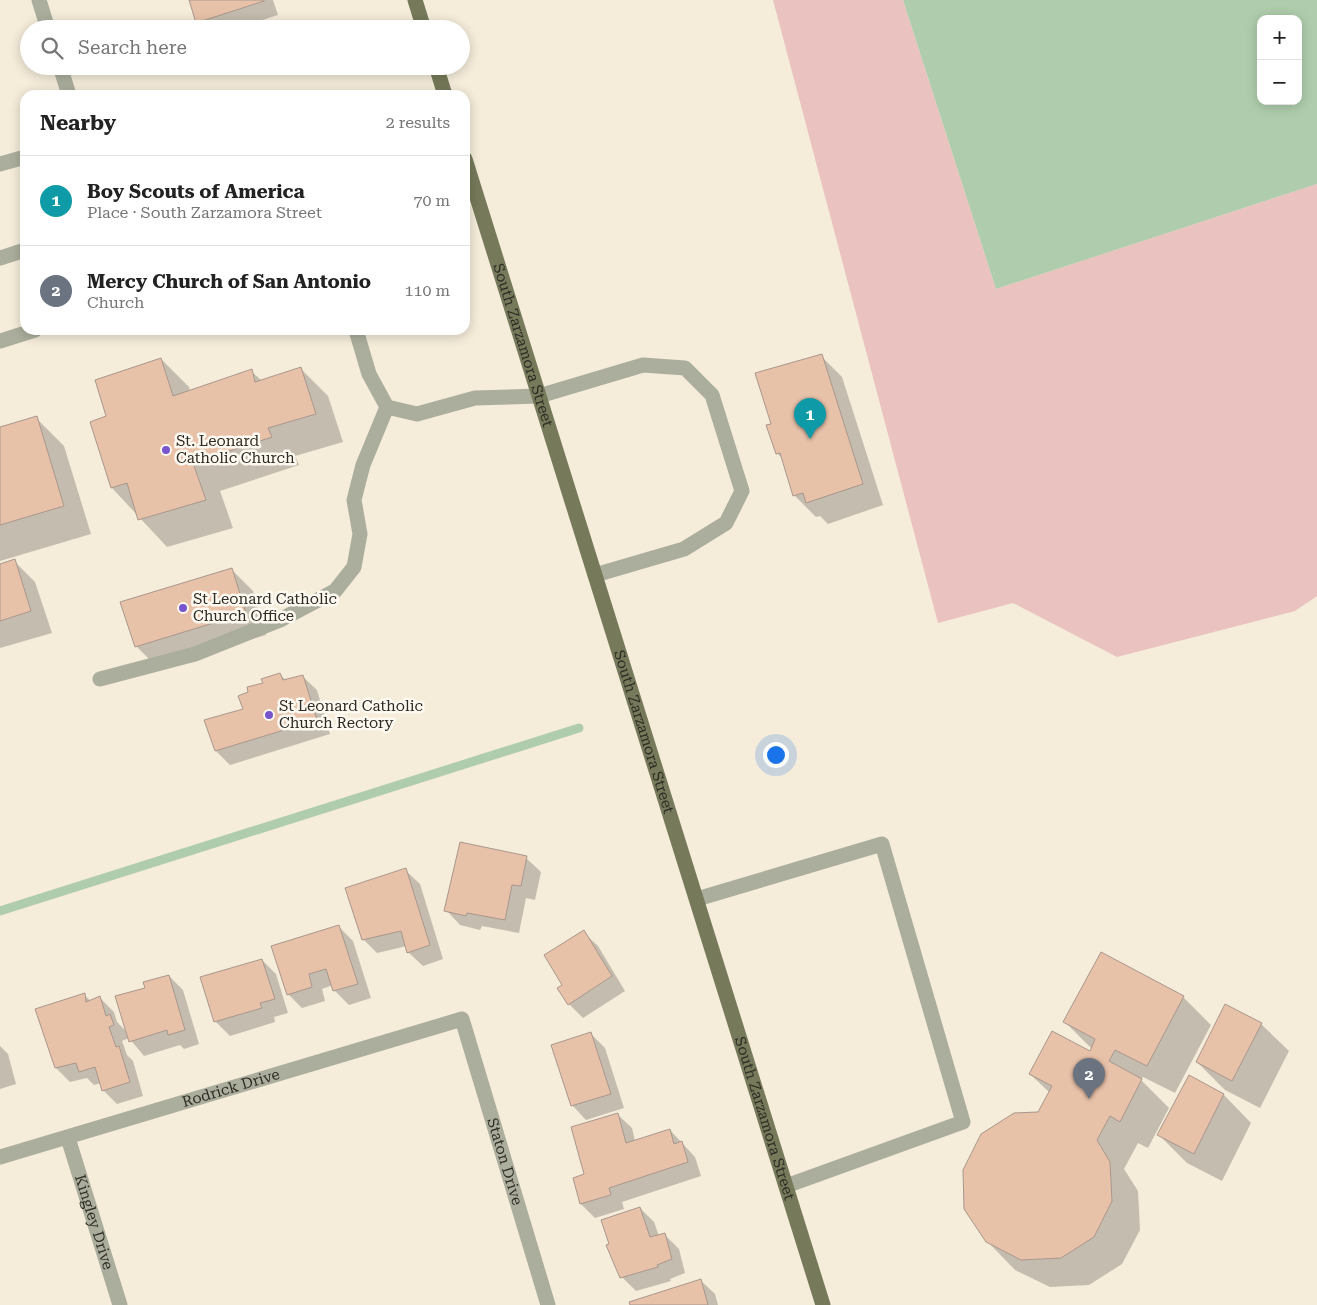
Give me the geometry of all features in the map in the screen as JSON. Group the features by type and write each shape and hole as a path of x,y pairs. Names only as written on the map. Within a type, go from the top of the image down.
{"main road":[{"path":"415,0 421,20"},
{"path":"439,75 443,90"},
{"name":"South Zarzamora Street","path":"470,177 697,899 822,1305"}],"street":[{"path":"39,0 45,20"},
{"path":"63,75 67,90"},
{"path":"0,164 20,158"},
{"path":"0,258 20,252"},
{"path":"0,340 20,334"},
{"path":"357,335 369,374 387,407 417,414 475,398 539,396 643,365 685,368 712,395 742,491 726,523 684,549 595,574"},
{"path":"100,679 195,654 280,620 334,591 354,567 360,534 354,500 363,465 387,407"},
{"path":"697,899 882,844 963,1122 786,1186"},
{"name":"Rodrick Drive","path":"0,1157 462,1020"},
{"name":"Staton Drive","path":"462,1020 548,1305"},
{"name":"Kingley Drive","path":"68,1138 120,1305"}],"shaded area":[{"path":"773,0 903,0 996,289 1317,184 1317,596 1295,611 1117,657 1013,603 938,623"},
{"path":"903,0 1317,0 1317,184 996,289"}],"building":[{"path":"189,0 264,0 205,20 195,20"},
{"path":"822,354 863,484 806,503 803,493 793,496 780,453 776,454 766,425 771,424 755,373"},
{"name":"St. Leonard Catholic Church","path":"161,358 173,396 252,369 255,382 301,367 316,414 268,428 272,437 193,463 206,500 138,520 127,483 111,488 90,422 106,416 95,380"},
{"path":"37,416 64,506 0,525 0,427"},
{"path":"15,559 31,611 0,621 0,564"},
{"name":"St Leonard Catholic Church Office","path":"232,568 246,613 135,647 120,602"},
{"name":"St Leonard Catholic Church Rectory","path":"280,673 283,680 303,675 317,720 215,751 204,720 243,709 238,696 248,692 247,687 263,683 261,679"},
{"path":"460,842 527,856 521,886 512,885 505,920 467,913 466,916 444,911"},
{"path":"406,868 430,945 407,953 401,931 362,940 345,888"},
{"path":"339,925 358,984 333,991 326,969 309,974 312,987 287,995 271,946"},
{"path":"584,930 612,976 568,1005 557,988 562,985 544,955"},
{"path":"1101,952 1184,996 1147,1066 1115,1050 1109,1061 1142,1079 1120,1122 1110,1116 1097,1140 1110,1162 1112,1201 1094,1237 1061,1258 1021,1260 986,1242 964,1209 963,1170 981,1134 1014,1113 1038,1112 1052,1086 1029,1074 1052,1031 1090,1051 1095,1039 1063,1022"},
{"path":"262,959 275,999 260,1003 262,1008 214,1022 200,977"},
{"path":"169,975 185,1030 168,1035 167,1030 129,1042 115,996 145,988 143,982"},
{"path":"85,993 86,1002 100,996 106,1016 110,1014 114,1025 109,1027 116,1047 119,1046 130,1082 102,1091 95,1067 79,1072 76,1063 55,1068 35,1009"},
{"path":"1225,1004 1262,1023 1232,1081 1196,1062"},
{"path":"591,1032 611,1094 571,1106 551,1045"},
{"path":"1189,1075 1224,1094 1194,1154 1157,1135"},
{"path":"618,1113 626,1143 670,1129 674,1144 682,1141 688,1162 609,1188 611,1195 580,1204 573,1178 584,1174 571,1127"},
{"path":"640,1207 650,1237 665,1233 672,1259 657,1265 658,1267 620,1278 606,1245 609,1244 601,1220"},
{"path":"701,1279 708,1305 630,1305 629,1302"}],"waterway":[{"path":"0,911 579,728"}],"place":[{"name":"Boy Scouts of America","path":"810,439"},
{"name":"St. Leonard Catholic Church","path":"166,450"},
{"name":"St Leonard Catholic Church Office","path":"183,608"},
{"name":"St Leonard Catholic Church Rectory","path":"269,715"},
{"name":"Mercy Church of San Antonio","path":"1089,1099"}]}
